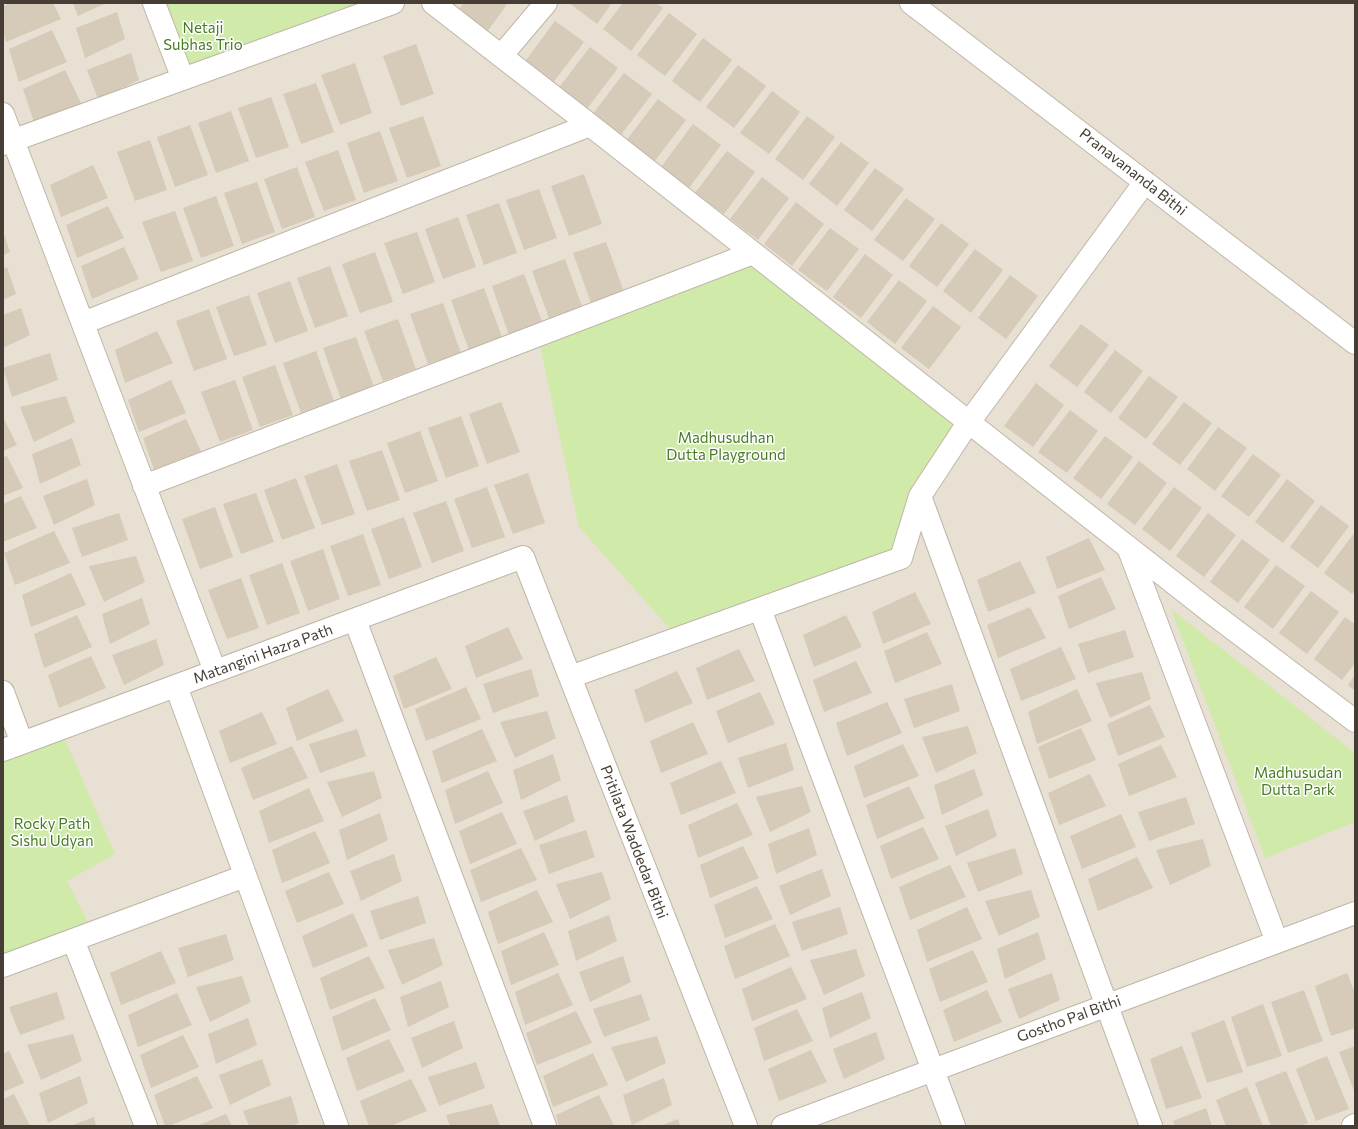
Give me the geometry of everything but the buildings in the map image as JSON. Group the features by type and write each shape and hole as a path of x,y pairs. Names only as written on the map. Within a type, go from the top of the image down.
{"street":[{"path":"154,3 183,79"},
{"path":"8,142 394,3"},
{"path":"433,3 753,252 1212,613 1355,721"},
{"path":"501,56 546,3"},
{"name":"Pranavananda Bithi","path":"911,3 1355,343"},
{"path":"3,114 8,142 82,323 215,671"},
{"path":"82,323 590,125"},
{"path":"570,677 901,558 920,496 968,422 1146,182"},
{"path":"144,486 753,252"},
{"path":"920,496 1151,1126"},
{"path":"1128,547 1277,942"},
{"name":"Matangini Hazra Path","path":"12,746 523,558"},
{"name":"Pritilata Waddedar Bithi","path":"523,558 746,1126"},
{"path":"760,609 954,1126"},
{"path":"355,620 545,1126"},
{"path":"176,686 337,1126"},
{"path":"3,692 12,746"},
{"path":"3,966 245,876"},
{"name":"Gostho Pal Bithi","path":"783,1126 1355,913"},
{"path":"73,940 146,1126"}],"shaded area":[{"path":"3,3 1355,3 1355,1126 3,1126"}],"green space":[{"name":"Netaji Subhas Trio","path":"156,3 393,3 183,79"},
{"name":"Madhusudhan Dutta Playground","path":"750,261 964,429 891,562 673,632 579,527 539,341"},
{"name":"Madhusudan Dutta Park","path":"1171,609 1355,753 1355,822 1265,858"},
{"name":"Rocky Path Sishu Udyan","path":"63,735 115,854 67,881 93,932 3,966 3,755"}]}
